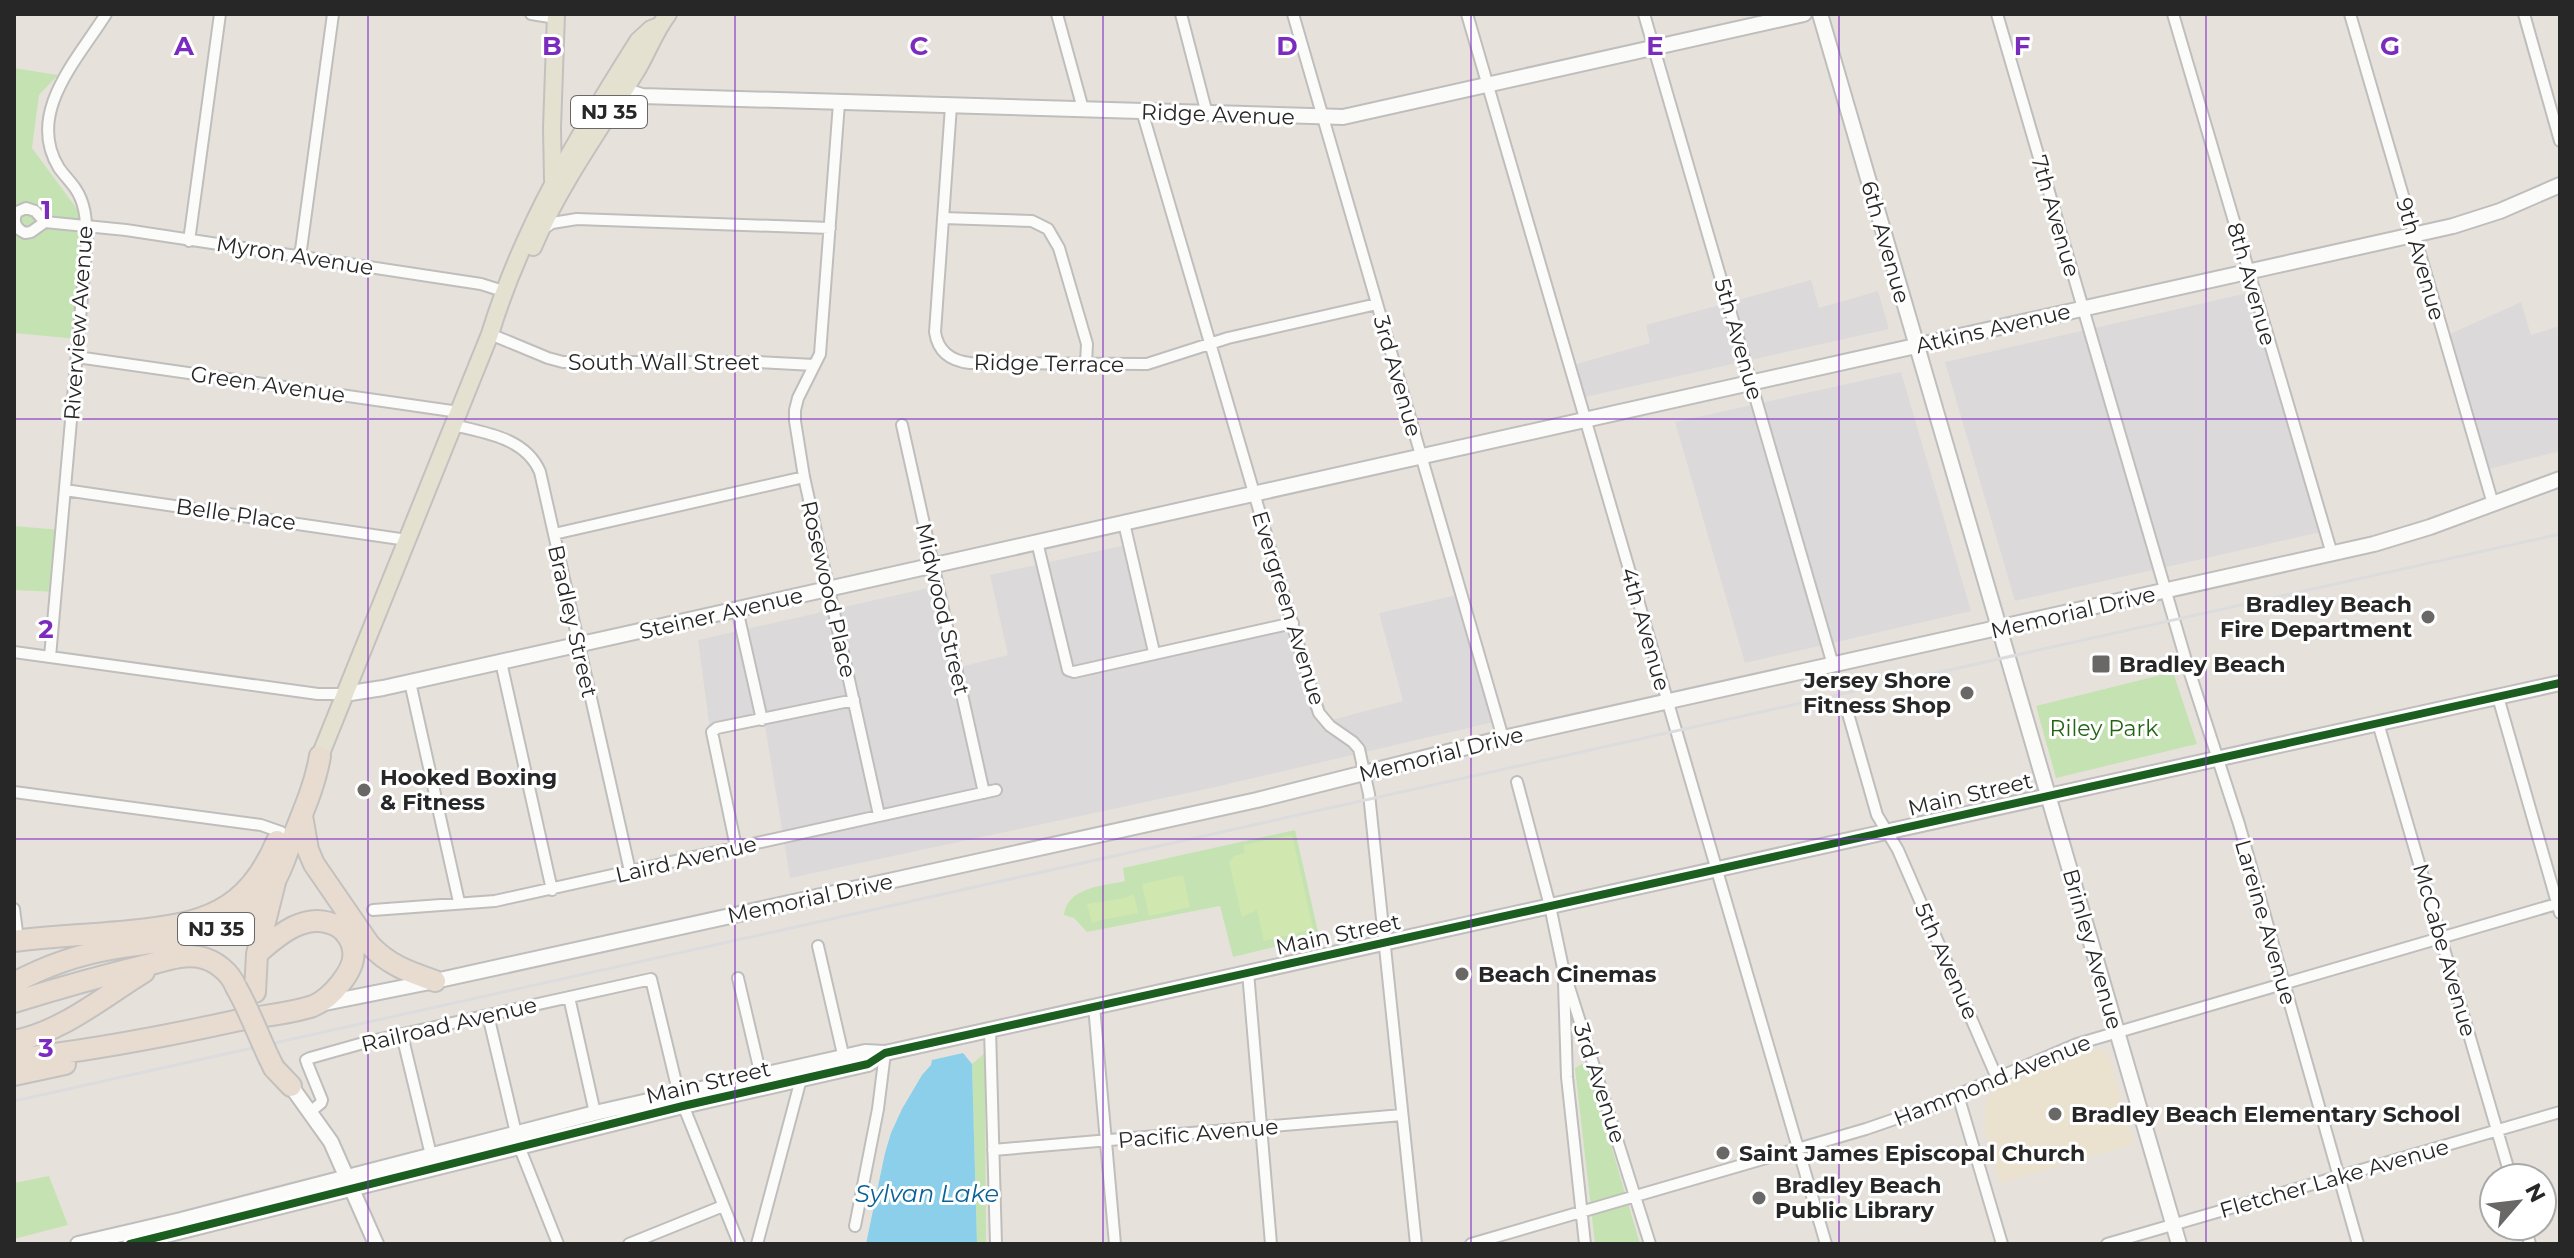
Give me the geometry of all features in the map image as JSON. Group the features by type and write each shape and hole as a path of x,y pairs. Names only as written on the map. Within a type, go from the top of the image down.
{"highway":[{"name":"NJ 35","path":"14,983 50,965 83,955 120,947 177,941 207,933 240,916 275,881 317,773 320,756"},
{"name":"NJ 35","path":"16,940 172,927 204,918 229,904 252,885 267,864 298,792 320,756"},
{"path":"302,814 308,850 314,864 369,944 399,968 435,981"},
{"path":"246,989 275,881"},
{"path":"14,1059 152,1039 316,1005 344,980 353,964 353,948 341,928 324,921 303,923 283,932 257,954"},
{"path":"14,1002 189,956 207,959 246,989 278,1067 291,1086"},
{"path":"14,1041 50,1029 158,963"},
{"path":"14,1075 107,1055 152,1039"}],"main road":[{"path":"537,224 556,190 552,128 556,16"},
{"name":"NJ 35","path":"556,190 623,90 663,20"},
{"name":"NJ 35","path":"556,190 638,41 663,20"},
{"path":"537,224 552,128"},
{"name":"NJ 35","path":"320,756 490,334 503,291 537,224"},
{"name":"NJ 35","path":"490,334 513,296 537,224"}],"street":[{"name":"Riverview Avenue","path":"50,657 87,225 85,207 79,194 52,154 48,118 55,94 106,14"},
{"path":"189,241 220,14"},
{"path":"300,257 333,14"},
{"path":"531,14 556,16"},
{"path":"1057,14 1083,109"},
{"path":"1181,14 1207,114"},
{"name":"3rd Avenue","path":"1293,14 1503,738"},
{"name":"4th Avenue","path":"1467,14 1826,1244"},
{"name":"5th Avenue","path":"1644,14 1833,665"},
{"name":"Ridge Avenue","path":"623,90 642,96 1343,117 1804,14"},
{"name":"6th Avenue","path":"1820,14 2007,654"},
{"name":"7th Avenue","path":"1997,14 2167,597"},
{"name":"8th Avenue","path":"2173,14 2332,554"},
{"name":"9th Avenue","path":"2350,14 2493,504"},
{"path":"2524,14 2560,141"},
{"path":"814,365 820,354 822,337 839,103"},
{"name":"Ridge Terrace","path":"951,106 935,332 939,347 951,358 970,363 1147,364 1228,338 1377,304"},
{"name":"Evergreen Avenue","path":"1142,111 1319,713 1359,749 1365,773 1416,1244"},
{"name":"Atkins Avenue","path":"1422,456 2414,234 2486,216 2560,185"},
{"path":"556,190 562,210 577,219"},
{"path":"943,218 1032,221 1048,229 1059,248 1087,344 1086,363"},
{"path":"537,224 577,219 830,228"},
{"name":"Myron Avenue","path":"45,222 87,225 473,282 503,291"},
{"name":"South Wall Street","path":"490,334 563,362 814,365"},
{"name":"Green Avenue","path":"77,357 456,418"},
{"name":"Rosewood Place","path":"814,365 795,410 795,421 804,477 879,815"},
{"name":"Bradley Street","path":"456,418 530,454 540,472 630,871"},
{"name":"Midwood Street","path":"902,425 984,793"},
{"name":"Steiner Avenue","path":"14,652 318,694 344,694 501,662 1422,456"},
{"path":"554,534 804,477"},
{"name":"Memorial Drive","path":"316,1005 1257,800 1503,738 1833,665 2167,597 2409,534 2560,479"},
{"name":"Belle Place","path":"65,490 407,540"},
{"path":"1124,523 1154,652"},
{"path":"1037,542 1068,670 1074,672 1293,623"},
{"name":"Lareine Avenue","path":"2167,597 2239,824 2358,1244"},
{"path":"737,609 762,720"},
{"name":"Brinley Avenue","path":"2007,654 2179,1244"},
{"path":"501,662 552,890"},
{"path":"410,682 459,902"},
{"name":"Main Street","path":"130,1244 186,1231 431,1155 517,1141 595,1113 801,1079 865,1052 885,1053 2560,683"},
{"path":"2498,697 2559,907"},
{"path":"736,847 712,732 717,728 854,700"},
{"name":"5th Avenue","path":"1847,710 1877,815 1898,850 1997,1078"},
{"name":"McCabe Avenue","path":"2378,723 2506,1162"},
{"name":"3rd Avenue","path":"1517,782 1563,968 1650,1244"},
{"name":"Laird Avenue","path":"373,910 495,901 996,790"},
{"path":"14,792 261,825 281,832"},
{"name":"Hammond Avenue","path":"1471,1244 1866,1129 1958,1095 2077,1044 2441,937 2559,907"},
{"path":"14,909 16,940"},
{"path":"818,946 845,1062"},
{"path":"1563,968 1567,1077 1585,1244"},
{"path":"1248,972 1271,1244"},
{"path":"738,978 761,1076"},
{"name":"Railroad Avenue","path":"310,1112 322,1100 306,1060 332,1051 651,979 681,1101"},
{"path":"569,997 595,1113"},
{"path":"1094,1006 1115,1244"},
{"path":"488,1015 517,1141 558,1244"},
{"path":"990,1029 996,1244"},
{"path":"402,1035 431,1155"},
{"path":"855,1226 878,1109 885,1053"},
{"name":"Main Street","path":"350,1182 681,1101 761,1076 845,1062"},
{"path":"757,1244 801,1079"},
{"path":"291,1086 331,1142 376,1244"},
{"path":"1958,1095 2002,1244"},
{"path":"681,1101 739,1244"},
{"name":"Fletcher Lake Avenue","path":"2107,1244 2560,1112"},
{"name":"Pacific Avenue","path":"993,1150 1402,1115"},
{"path":"629,1244 723,1206"},
{"name":"Main Street","path":"78,1244 186,1231"}],"shaded area":[{"path":"1811,280 1819,308 1878,291 1889,329 1576,399 1566,367 1650,343 1646,325"},
{"path":"2252,292 2321,532 2015,601 1945,362"},
{"path":"2521,302 2531,335 2560,326 2560,451 2481,471 2443,337"},
{"path":"1901,372 1971,611 1745,663 1675,422"},
{"path":"1130,544 1152,658 1289,630 1324,722 1403,701 1379,613 1457,595 1494,722 1211,788 790,878 764,720 710,731 698,640 937,586 956,668 1008,655 990,575"},
{"name":"Bradley Beach Elementary School","path":"2101,1049 2109,1055 2134,1144 2000,1183 1985,1131 1985,1106 1989,1096 1997,1087 2073,1055"}],"green space":[{"path":"14,68 58,75 39,95 32,148 86,221 77,339 14,333"},
{"path":"14,526 61,530 55,592 14,590"},
{"name":"Riley Park","path":"2173,672 2197,744 2056,778 2036,706"},
{"path":"1295,830 1319,936 1233,957 1220,906 1087,932 1074,918 1064,915 1067,906 1079,893 1125,881 1123,868"},
{"path":"1292,835 1313,929 1264,941 1257,910 1242,917 1229,862 1234,856 1245,853 1243,845"},
{"path":"1183,875 1190,907 1149,916 1142,884"},
{"path":"1134,894 1138,913 1092,923 1087,904"},
{"path":"985,1053 986,1244 977,1244 972,1064"},
{"path":"1582,1064 1588,1067 1640,1244 1595,1244 1575,1068"},
{"path":"49,1176 68,1225 14,1239 14,1183"}],"water":[{"name":"Sylvan Lake","path":"963,1053 972,1064 977,1244 866,1244 885,1153 902,1109 932,1060"}],"railway":[{"path":"14,1101 2560,534"}],"cycle path":[{"path":"130,1244 683,1106 868,1064 885,1053 2560,683"}],"place":[{"name":"Bradley Beach Fire Department","path":"2428,617"},
{"name":"Bradley Beach","path":"2101,664"},
{"name":"Jersey Shore Fitness Shop","path":"1967,693"},
{"name":"Hooked Boxing & Fitness","path":"364,790"},
{"name":"Beach Cinemas","path":"1462,974"},
{"name":"Bradley Beach Elementary School","path":"2055,1114"},
{"name":"Saint James Episcopal Church","path":"1723,1153"},
{"name":"Bradley Beach Public Library","path":"1759,1198"}]}
